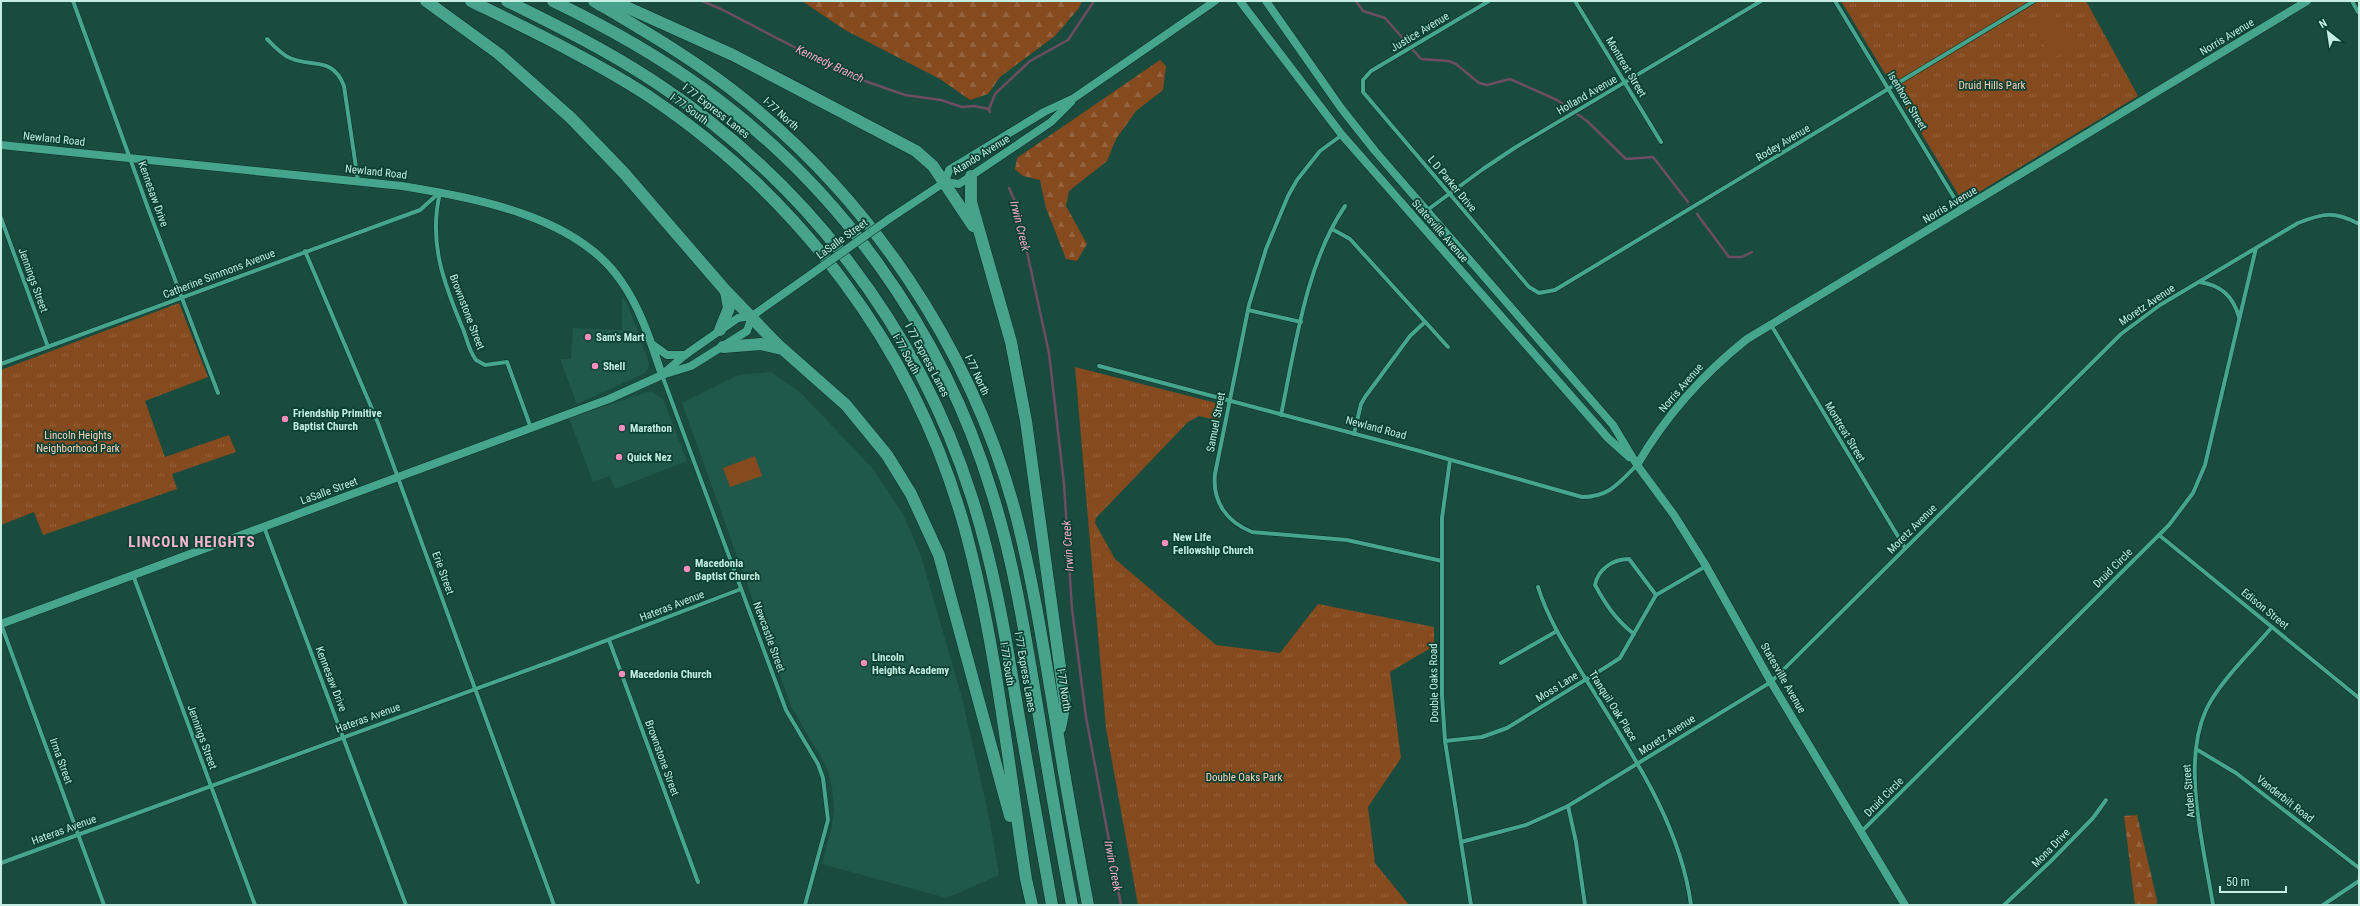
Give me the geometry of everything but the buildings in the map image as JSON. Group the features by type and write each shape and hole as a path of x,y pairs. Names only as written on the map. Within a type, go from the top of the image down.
{"highway":[{"path":"426,1 499,54 572,118 624,173 725,290 785,350 846,405 876,441 911,494 932,537 947,581 1026,879"},
{"name":"I-77 South","path":"471,1 608,72 663,107 710,141 750,176 799,226 842,279 880,335 903,374 927,424 944,466 964,527 990,642 1026,879 1032,905"},
{"name":"I 77 Express Lanes","path":"507,1 584,40 635,69 690,106 732,139 779,182 826,233 855,269 894,326 917,367 946,426 965,476 982,529 1001,614 1052,905"},
{"name":"I 77 Express Lanes","path":"553,1 620,36 672,67 726,106 776,148 811,183 860,239 890,281 925,336 968,424 1000,517 1025,636 1072,905"},
{"name":"I-77 North","path":"594,1 712,75 787,137 823,172 856,209 889,252 926,307 973,394 1008,488 1022,540 1035,601 1088,905"},
{"path":"613,1 733,55 916,151 930,162 945,182 978,233"},
{"path":"971,176 970,196 978,233 997,286 1011,342 1029,442 1065,703 1058,737"},
{"path":"720,330 729,308 725,290"},
{"path":"723,347 761,344 785,350"}],"street":[{"name":"Kennesaw Drive","path":"73,1 218,393"},
{"name":"Atando Avenue","path":"1074,98 1051,122 959,184 945,182 949,170 1044,112 1074,98 1215,1"},
{"name":"Statesville Avenue","path":"1240,1 1342,135 1608,438 1637,465"},
{"name":"Statesville Avenue","path":"1266,1 1341,108 1426,211 1613,425 1637,465 1674,515 1706,566 1771,682 1862,831 1905,905"},
{"name":"Justice Avenue","path":"1363,80 1371,71 1489,1"},
{"name":"Montreat Street","path":"1575,1 1661,142"},
{"name":"Holland Avenue","path":"1426,211 1516,147 1626,83 1761,1"},
{"name":"Isenhour Street","path":"1835,1 1962,210"},
{"name":"Rodey Avenue","path":"1539,293 1555,290 2034,1"},
{"name":"Norris Avenue","path":"1637,465 1652,439 1706,376 1747,340 2307,1"},
{"path":"2352,1 2358,12"},
{"path":"267,39 284,55 295,60 326,66 340,77 344,86 358,181"},
{"name":"L D Parker Drive","path":"1363,80 1363,92 1367,99 1529,287 1539,293"},
{"name":"Samuel Street","path":"1342,135 1320,151 1297,180 1288,196 1259,270 1248,310 1229,401 1215,486 1220,506 1231,521 1252,532 1347,540 1442,561"},
{"name":"Newland Road","path":"1,145 358,181 440,193 536,219 560,228 584,242 604,259 621,281 637,308 662,375"},
{"name":"LaSalle Street","path":"662,375 685,355 720,330 738,318 752,316 889,219 945,182"},
{"name":"Catherine Simmons Avenue","path":"1,364 420,210 440,193"},
{"name":"Brownstone Street","path":"440,193 434,215 441,268 450,297 476,360 486,365 507,362 531,428"},
{"path":"1281,415 1311,279 1332,229 1345,206"},
{"name":"Moretz Avenue","path":"1460,842 1526,826 1568,806 1771,682 2113,341 2142,316 2298,223 2324,214 2341,216 2359,224"},
{"name":"Jennings Street","path":"1,218 48,347"},
{"path":"1332,229 1350,239 1448,347"},
{"name":"Druid Circle","path":"1862,831 2159,535 2182,510 2192,495 2205,465 2256,248"},
{"name":"Erie Street","path":"305,251 378,423 554,905"},
{"path":"2198,282 2218,287 2226,292 2232,300 2239,319"},
{"path":"1248,310 1301,322"},
{"name":"LaSalle Street","path":"1,624 609,399 662,375 691,366 747,331 752,316"},
{"path":"1354,434 1361,404 1365,397 1410,336 1425,322"},
{"name":"Montreat Street","path":"1771,325 1905,548"},
{"path":"650,342 667,355 685,355"},
{"name":"Newland Road","path":"1099,366 1582,497 1596,497 1608,492 1619,484 1637,465"},
{"name":"Newcastle Street","path":"662,375 786,710 818,764 824,778 828,820 805,905"},
{"name":"Double Oaks Road","path":"1450,460 1443,506 1442,695 1445,741 1471,905"},
{"name":"Kennesaw Drive","path":"264,527 344,736 406,905"},
{"name":"Edison Street","path":"2159,535 2359,698"},
{"path":"1634,634 1618,621 1604,602 1595,585 1598,575 1614,562 1629,559 1656,595 1706,566"},
{"name":"Jennings Street","path":"133,575 255,905"},
{"name":"Tranquil Oak Place","path":"1538,587 1557,631 1638,764 1672,834 1688,887 1691,905"},
{"name":"Hateras Avenue","path":"1,863 210,785 609,640 741,589"},
{"name":"Moss Lane","path":"1445,741 1482,737 1507,728 1620,658 1656,595"},
{"name":"Irma Street","path":"1,624 104,905"},
{"name":"Arden Street","path":"2213,905 2196,791 2196,749 2201,724 2214,697 2272,627"},
{"path":"1501,663 1557,631"},
{"name":"Brownstone Street","path":"609,640 698,882"},
{"name":"Vanderbilt Road","path":"2196,749 2236,773 2359,868"},
{"name":"Mona Drive","path":"2004,905 2055,857 2093,818 2106,800"},
{"path":"1568,806 1576,842 1585,905"},
{"path":"2323,905 2359,881"}],"shaded area":[{"path":"622,296 628,305 649,363 648,369 643,374 577,404 560,359 571,359 573,328 622,330"},
{"name":"Lincoln Heights Academy","path":"771,372 801,393 874,470 903,514 921,556 962,698 989,817 999,875 952,896 943,897 822,864 832,826 834,810 832,787 828,770 791,706 682,403 738,375"},
{"path":"650,391 663,399 687,461 615,489 610,476 593,482 569,418"}],"green space":[{"path":"802,1 1082,1 1079,8 1055,36 1000,77 988,94 970,100 940,79 845,30"},
{"name":"Druid Hills Park","path":"1841,1 2086,1 2138,96 1969,198 1960,197"},
{"path":"2053,12 2074,45 2053,59 2031,25"},
{"path":"1160,60 1166,66 1163,90 1136,111 1116,139 1107,161 1069,191 1066,206 1087,244 1077,261 1066,259 1046,208 1040,180 1023,176 1015,169 1017,158"},
{"name":"Lincoln Heights Neighborhood Park","path":"179,303 208,377 145,401 165,457 229,435 236,452 172,474 177,489 43,535 34,512 1,525 1,370"},
{"name":"Double Oaks Park","path":"1075,367 1224,405 1220,421 1199,416 1188,422 1096,518 1095,523 1115,559 1216,645 1280,653 1318,604 1434,627 1434,646 1390,672 1401,758 1368,807 1375,863 1409,905 1138,905 1106,728"},
{"path":"755,456 762,476 730,487 723,468"},
{"path":"2137,815 2157,905 2135,905 2124,816"}],"waterway":[{"name":"Kennedy Branch","path":"702,1 721,9 848,75 905,95 941,100 962,107 974,106 989,109"},
{"name":"Irwin Creek","path":"990,112 989,109 995,94 1030,61 1068,40 1094,1"},
{"path":"1356,1 1363,11 1385,18 1421,59 1449,61 1456,64 1479,83 1487,85 1510,79 1557,100 1587,121 1626,159 1653,157 1688,202"},
{"name":"Irwin Creek","path":"1009,188 1017,206 1049,353 1064,484 1072,609 1086,717 1121,905"},
{"path":"1697,214 1729,257 1742,257 1752,252"}],"place":[{"name":"Sam's Mart","path":"588,337"},
{"name":"Shell","path":"595,366"},
{"name":"Friendship Primitive Baptist Church","path":"285,419"},
{"name":"Marathon","path":"622,428"},
{"name":"Quick Nez","path":"619,457"},
{"name":"New Life Fellowship Church","path":"1165,543"},
{"name":"Macedonia Baptist Church","path":"687,569"},
{"name":"Lincoln Heights Academy","path":"864,663"},
{"name":"Macedonia Church","path":"622,674"}],"district":[{"name":"LINCOLN HEIGHTS","path":"192,542"}]}
